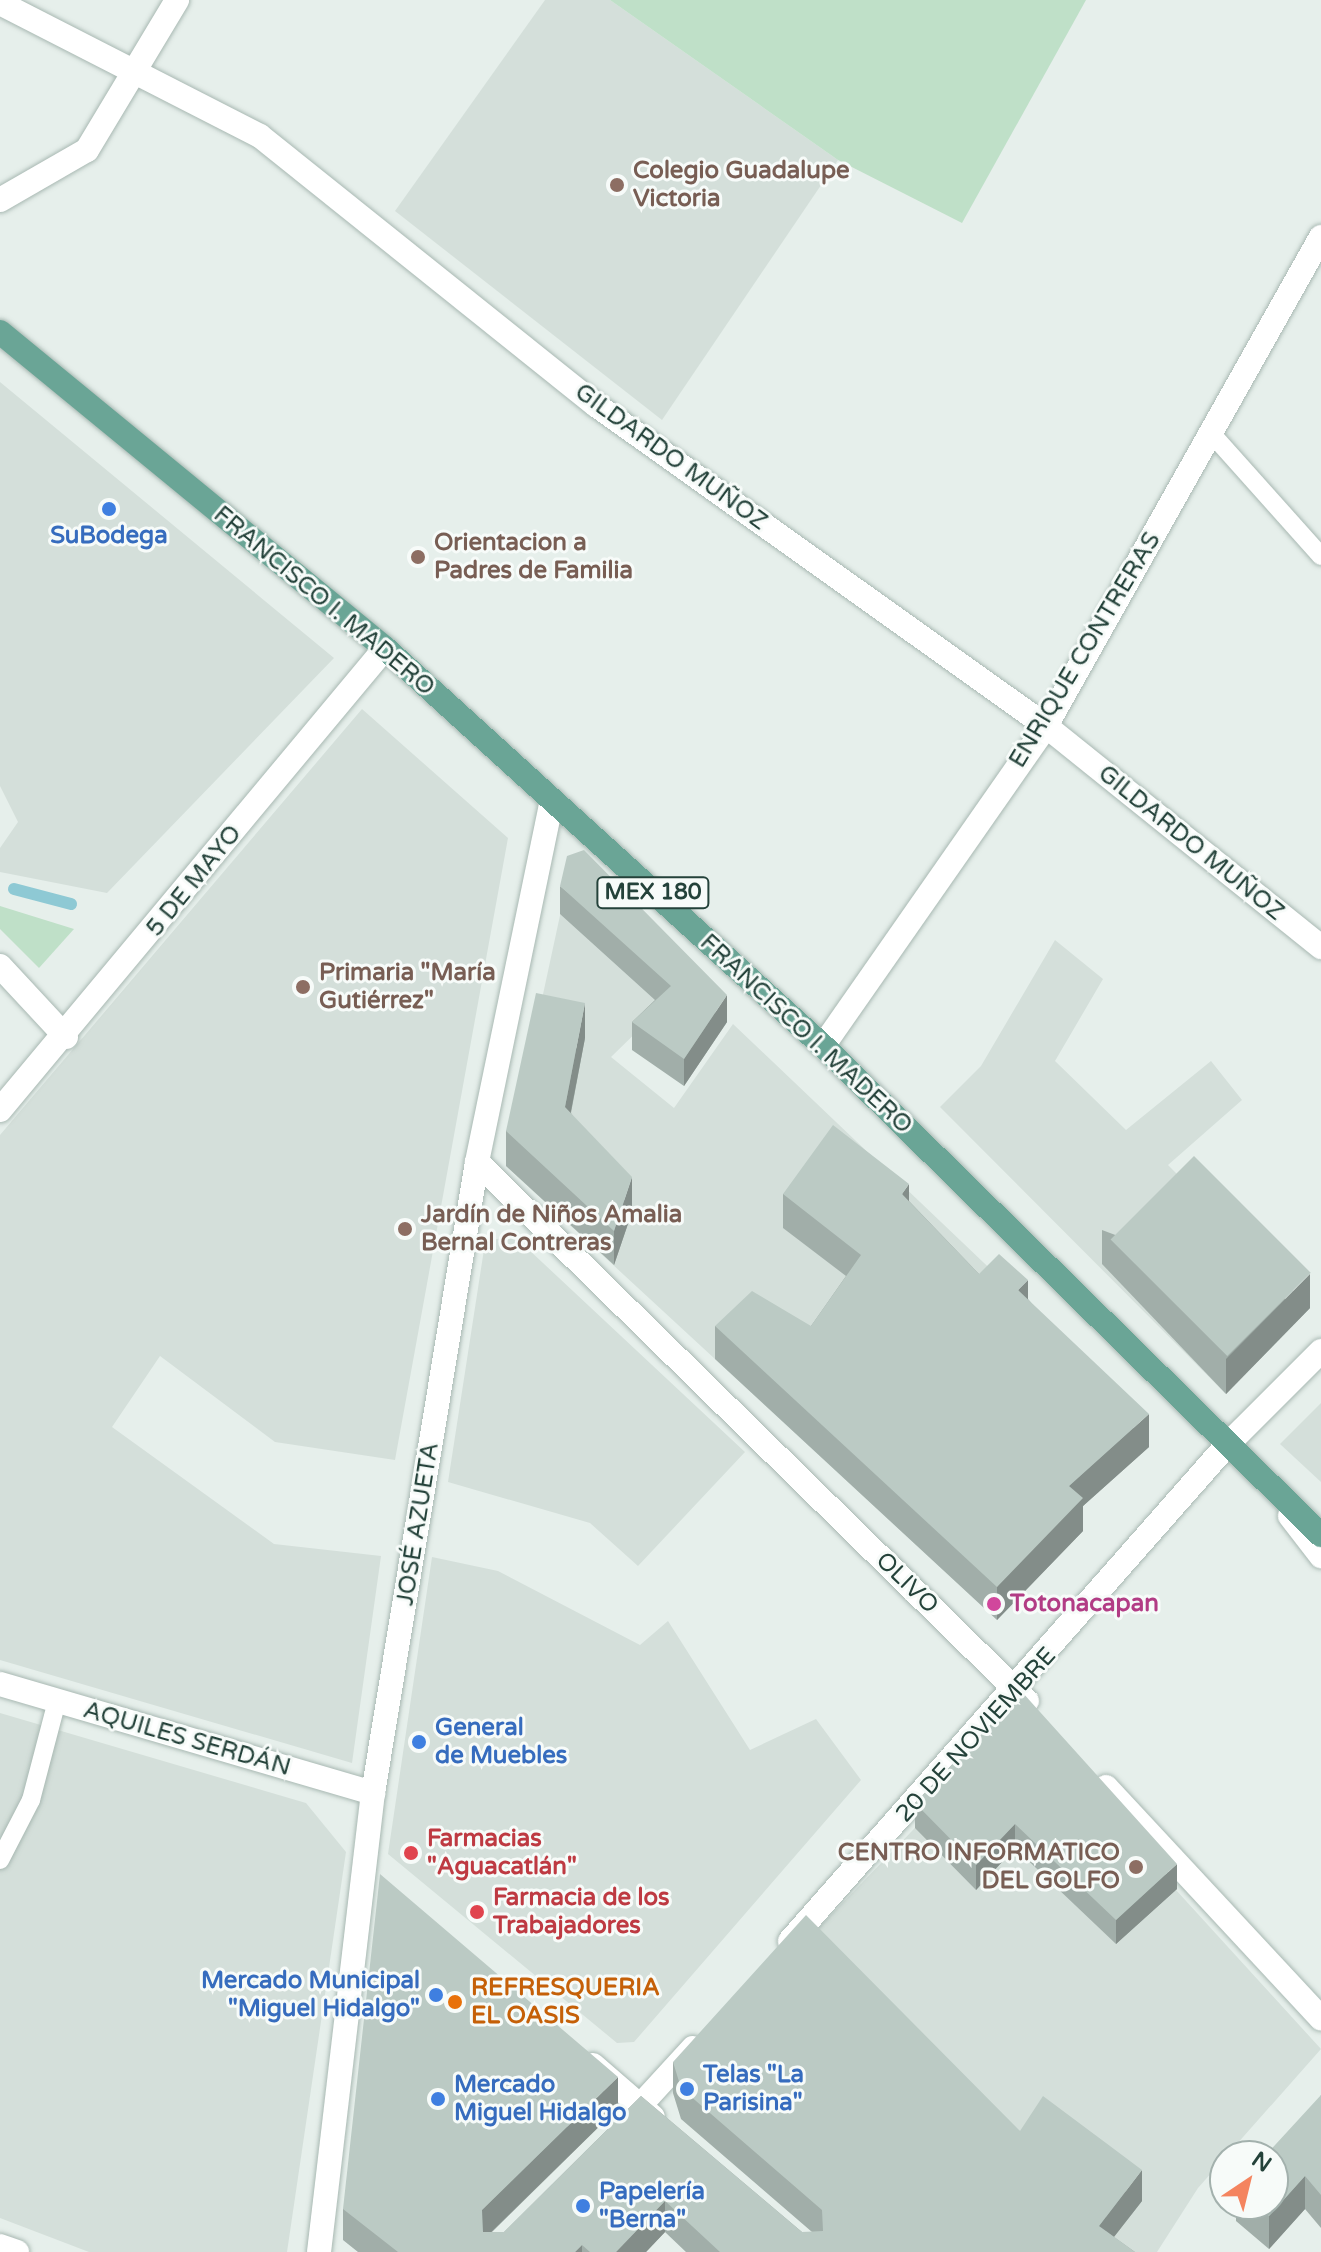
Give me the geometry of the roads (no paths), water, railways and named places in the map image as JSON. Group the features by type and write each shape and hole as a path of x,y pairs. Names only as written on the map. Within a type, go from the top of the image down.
{"main road":[{"name":"FRANCISCO I. MADERO","path":"0,332 385,648 823,1046 1272,1492"},
{"name":"MEX 180","path":"1272,1492 1321,1535"}],"street":[{"path":"0,200 87,150 140,68 177,0"},
{"name":"GILDARDO MUÑOZ","path":"0,3 140,68 260,136 596,405 1046,726 1321,947"},
{"name":"ENRIQUE CONTRERAS","path":"823,1046 1046,726 1321,237"},
{"name":"5 DE MAYO","path":"0,1110 66,1037 385,648"},
{"name":"JOSÉ AZUETA","path":"319,2252 373,1793 477,1162 552,801"},
{"path":"0,966 66,1037"},
{"name":"OLIVO","path":"477,1162 1018,1691 1050,1726"},
{"name":"20 DE NOVIEMBRE","path":"777,1957 1018,1691 1227,1445 1321,1351"},
{"name":"FRANCISCO I. MADERO","path":"1272,1492 1321,1556"},
{"name":"AQUILES SERDÁN","path":"0,1684 373,1793"},
{"path":"1093,1773 1321,2018"},
{"path":"365,1866 389,1887"},
{"path":"606,2140 714,2026"},
{"path":"569,2044 675,2136"},
{"path":"0,2246 17,2252"}],"lane":[{"path":"1211,433 1321,556"},
{"path":"0,1860 31,1800 57,1701"}],"waterway":[{"path":"14,889 71,904"}],"place":[{"name":"Colegio Guadalupe Victoria","path":"617,185"},
{"name":"SuBodega","path":"109,509"},
{"name":"Orientacion a Padres de Familia","path":"418,557"},
{"name":"Primaria \"María Gutiérrez\"","path":"303,987"},
{"name":"Jardín de Niños Amalia Bernal Contreras","path":"405,1229"},
{"name":"Totonacapan","path":"994,1604"},
{"name":"General de Muebles","path":"419,1742"},
{"name":"Farmacias \"Aguacatlán\"","path":"411,1853"},
{"name":"CENTRO INFORMATICO DEL GOLFO","path":"1136,1867"},
{"name":"Farmacia de los Trabajadores","path":"477,1912"},
{"name":"Mercado Municipal \"Miguel Hidalgo\"","path":"436,1995"},
{"name":"REFRESQUERIA EL OASIS","path":"455,2002"},
{"name":"Telas \"La Parisina\"","path":"687,2089"},
{"name":"Mercado Miguel Hidalgo","path":"438,2099"},
{"name":"Papelería \"Berna\"","path":"583,2206"}]}
